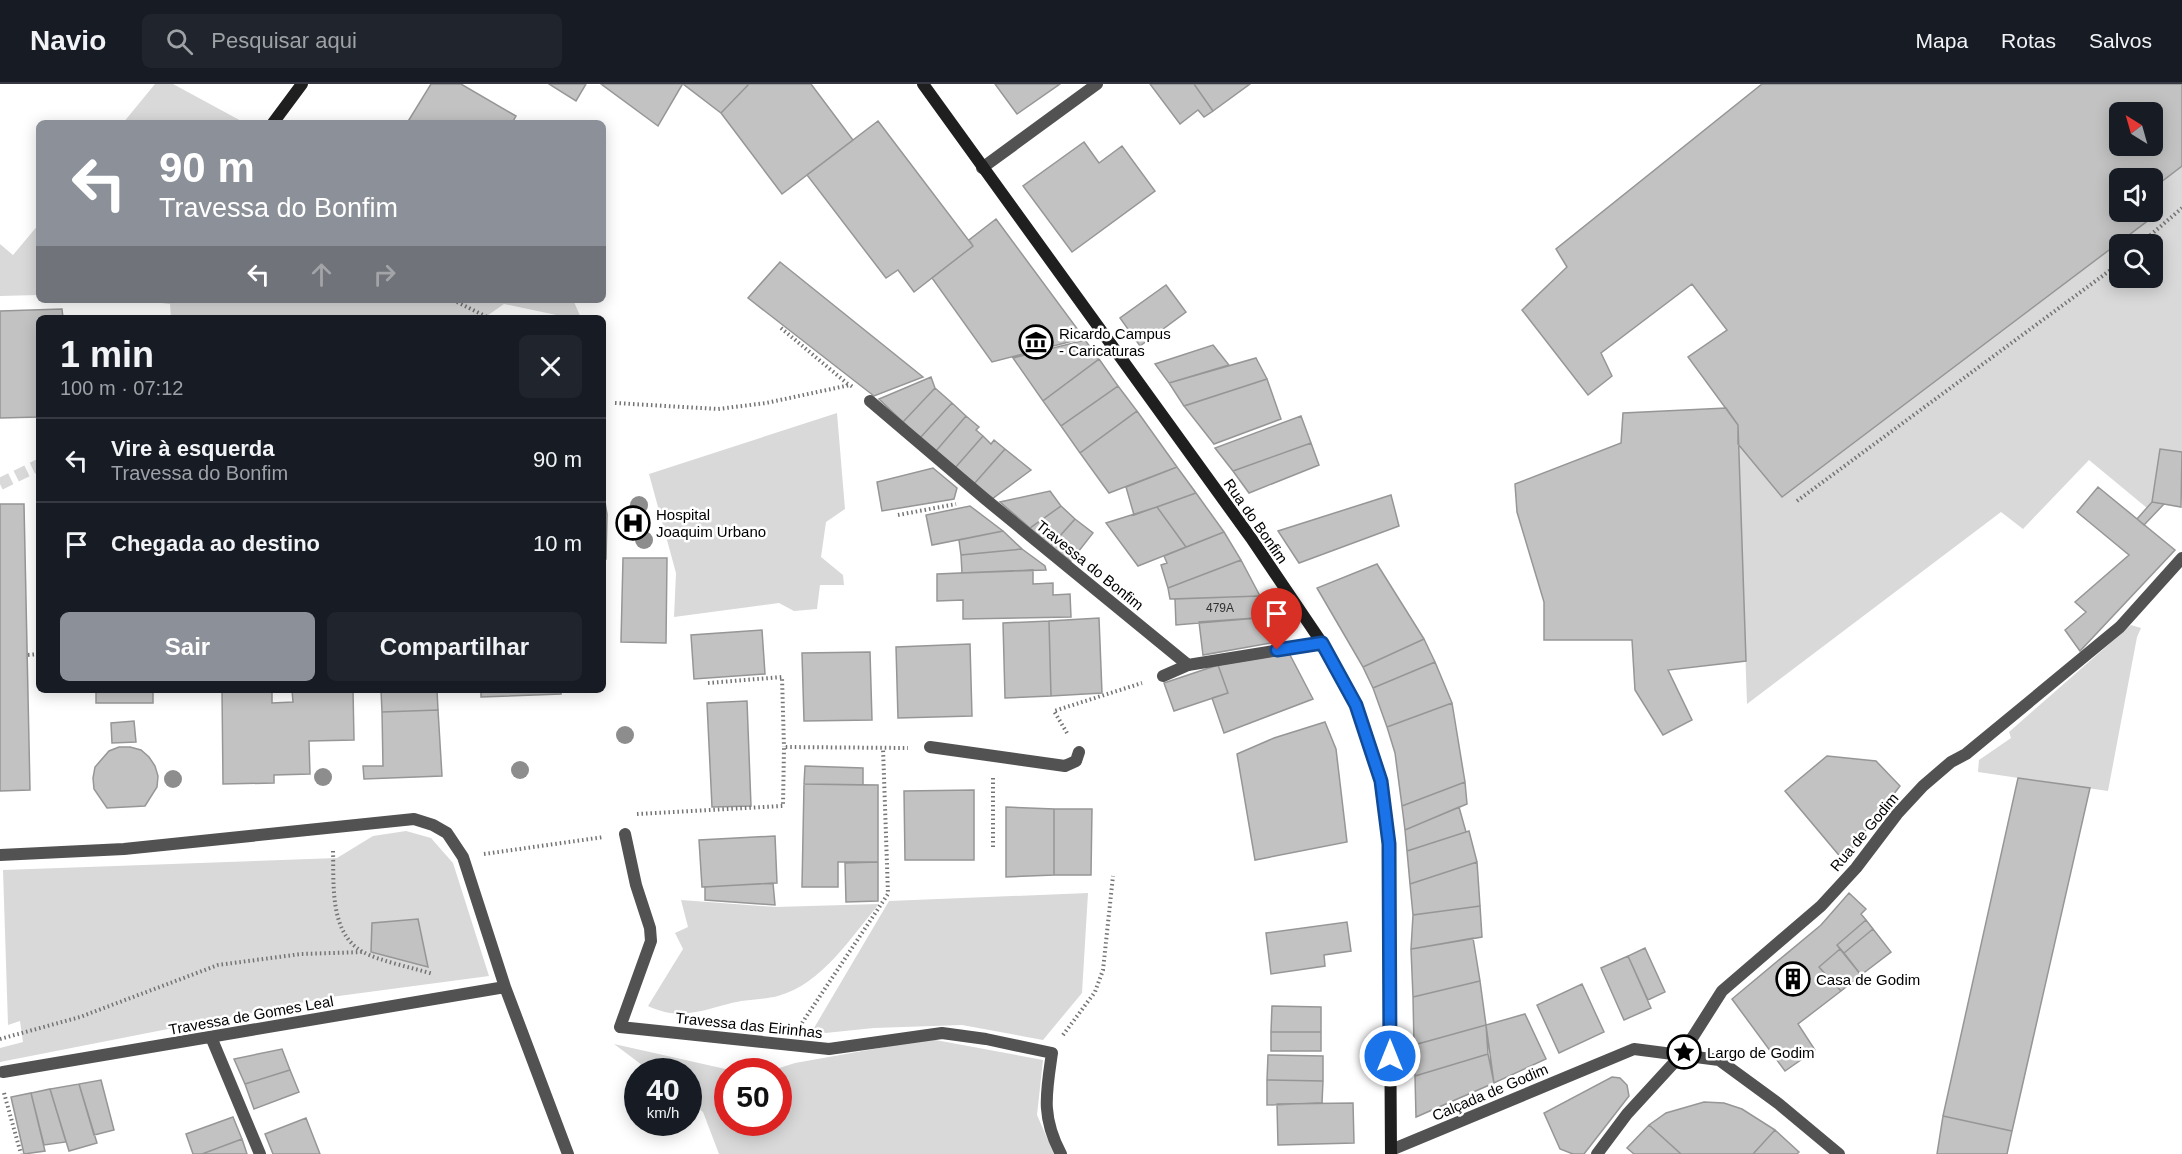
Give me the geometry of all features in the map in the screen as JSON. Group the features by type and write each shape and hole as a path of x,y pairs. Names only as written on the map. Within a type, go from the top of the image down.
{"main road":[{"path":"275,120 302,84"},
{"name":"Rua do Bonfim","path":"923,84 1251,538 1322,643 1356,705 1381,781 1389,844 1391,1152"}],"street":[{"path":"982,168 1097,84"},
{"name":"Travessa do Bonfim","path":"870,401 984,498 1188,665"},
{"name":"Rua de Godim","path":"1597,1154 1627,1114 1682,1054 1722,991 1821,906 1856,868 1903,807 1923,786 1952,762 1966,754 2120,627 2182,558"},
{"path":"1163,676 1188,665 1322,643"},
{"path":"930,747 1065,766 1076,761 1079,752"},
{"path":"0,855 124,849 414,819 433,825 447,833 463,857 505,987 568,1154"},
{"name":"Travessa das Eirinhas","path":"625,834 636,885 650,928 651,941 620,1027 829,1048 942,1033 986,1039 1052,1053"},
{"name":"Travessa de Gomes Leal","path":"3,1072 505,987"},
{"path":"211,1037 260,1154"},
{"name":"Calçada de Godim","path":"1391,1152 1634,1049 1682,1054"},
{"path":"1052,1053 1045,1109 1048,1125 1061,1154"},
{"path":"1682,1054 1719,1060 1779,1104 1839,1154"}],"path":[{"path":"2152,234 2182,208"},
{"path":"1797,501 2109,271"},
{"path":"459,303 483,315"},
{"path":"781,328 870,401"},
{"path":"615,403 718,409 766,403 850,385"},
{"path":"898,515 984,498"},
{"path":"28,655 36,654"},
{"path":"1079,752 1054,711 1163,676"},
{"path":"648,813 783,806 782,677 708,683"},
{"path":"784,747 883,748 888,894 789,1043"},
{"path":"993,756 993,848"},
{"path":"332,828 337,916 341,929 353,945 364,952 439,976"},
{"path":"463,857 625,834"},
{"path":"1052,1053 1066,1029 1095,992 1103,970 1113,876"},
{"path":"0,1040 80,1017 218,966 301,954 364,952"},
{"path":"3,1090 21,1154"}],"shaded area":[{"path":"155,84 173,84 239,120 125,120"},
{"path":"2182,166 2182,452 2160,449 2152,502 2147,508 2089,460 2023,529 2001,512 1747,704 1738,444 1782,497 2109,249 2109,288 2163,288 2163,234 2129,234 2145,222 2163,222 2163,181"},
{"path":"36,228 36,295 0,296 0,244 13,255"},
{"path":"162,303 574,303 580,315 556,315 504,304 488,315 171,315 170,304"},
{"path":"837,413 845,509 826,522 821,557 843,575 844,585 820,585 817,609 794,611 779,603 674,617 676,573 649,474"},
{"path":"2131,625 2141,628 2137,637 2108,791 1978,772 1979,760 2011,738 2009,732"},
{"path":"406,831 431,838 453,863 489,976 331,997 0,1062 0,1048 23,1042 20,1021 8,1025 3,870 337,858 373,836"},
{"path":"1088,893 1082,993 1043,1040 962,1025 874,1028 825,1033 814,1028 889,901"},
{"path":"681,900 775,907 879,904 834,958 822,970 794,990 778,996 740,1001 697,1012 678,1014 648,1006 683,949 675,933 688,927"},
{"path":"930,1039 1043,1060 1037,1115 1054,1154 719,1154 702,1111 702,1064 714,1066 714,1136 792,1136 792,1064"},
{"path":"614,1044 676,1058 633,1058"}],"building":[{"path":"431,84 461,84 516,116 514,120 409,120"},
{"path":"549,84 586,84 576,101"},
{"path":"601,84 682,84 682,85 658,126"},
{"path":"683,84 749,84 721,113"},
{"path":"749,84 811,84 853,140 782,194 721,113"},
{"path":"995,84 1060,84 1017,114"},
{"path":"1150,84 1194,84 1213,111 1204,117 1198,110 1180,124"},
{"path":"1194,84 1250,84 1213,111"},
{"path":"1762,84 2182,84 2182,166 2163,181 2163,168 2109,168 2109,222 2146,222 2130,234 2109,234 2109,250 1782,497 1738,444 1738,425 1688,357 1727,330 1692,284 1601,353 1612,376 1588,395 1522,310 1567,267 1556,249"},
{"path":"878,121 973,246 914,292 898,270 886,278 807,175"},
{"path":"1084,142 1099,163 1122,146 1155,191 1072,252 1023,186"},
{"path":"996,219 1084,338 992,362 932,278 973,246 969,240"},
{"path":"780,262 923,377 874,396 748,298"},
{"path":"1166,285 1186,312 1140,346 1120,318"},
{"path":"62,309 63,315 36,315 36,417 0,418 0,311"},
{"path":"1085,340 1099,359 1043,401 1013,358"},
{"path":"1213,345 1229,365 1169,383 1155,364"},
{"path":"1256,358 1267,379 1184,406 1169,383"},
{"path":"1099,359 1118,386 1061,426 1043,401"},
{"path":"931,377 935,388 903,422 879,399"},
{"path":"1267,379 1281,419 1214,444 1184,406"},
{"path":"1118,386 1137,411 1080,453 1061,426"},
{"path":"935,388 952,403 920,438 903,422"},
{"path":"952,403 966,416 936,451 920,438"},
{"path":"1726,408 1738,425 1746,661 1668,670 1692,720 1663,735 1635,690 1632,640 1544,640 1544,602 1517,512 1515,484 1621,443 1623,413"},
{"path":"1137,411 1177,467 1109,493 1080,453"},
{"path":"966,416 979,427 976,430 983,436 955,468 936,451"},
{"path":"1301,416 1311,443 1233,471 1215,448"},
{"path":"983,436 991,444 994,440 1005,449 974,484 955,468"},
{"path":"1311,443 1319,465 1249,493 1233,471"},
{"path":"1005,449 1031,470 992,499 974,484"},
{"path":"2160,449 2182,452 2181,507 2152,502"},
{"path":"1177,467 1196,493 1134,515 1126,487"},
{"path":"933,468 957,488 954,499 882,511 877,482"},
{"path":"2098,487 2175,550 2080,651 2065,630 2086,612 2075,602 2129,555 2077,512"},
{"path":"1050,491 1061,506 1030,528 1000,502"},
{"path":"1196,493 1224,532 1186,547 1157,507"},
{"path":"1391,495 1399,526 1299,563 1278,531"},
{"path":"2152,502 2164,504 2144,525 2137,519"},
{"path":"0,504 24,504 30,790 0,791"},
{"path":"970,506 1003,531 932,545 926,515"},
{"path":"1061,506 1075,519 1051,546 1030,528"},
{"path":"1157,507 1186,547 1138,566 1106,523"},
{"path":"606,508 607,514 606,559"},
{"path":"1075,519 1093,533 1071,561 1051,546"},
{"path":"1003,531 1022,549 961,555 959,540"},
{"path":"1224,532 1241,560 1168,588 1161,565 1167,563 1164,556"},
{"path":"1022,549 1045,566 1046,570 962,573 961,555"},
{"path":"623,558 667,558 666,643 621,642"},
{"path":"1241,560 1260,596 1170,599 1168,588"},
{"path":"1377,564 1424,639 1363,667 1317,588"},
{"path":"1033,570 1033,584 1053,583 1053,595 1070,594 1071,617 963,619 963,600 937,601 937,574"},
{"path":"1260,596 1269,617 1176,625 1175,599"},
{"path":"1269,617 1282,641 1203,655 1199,622"},
{"path":"1099,618 1102,693 1051,696 1049,621"},
{"path":"1049,621 1051,696 1005,698 1003,623"},
{"path":"762,630 765,674 694,679 691,635"},
{"path":"1424,639 1435,662 1373,688 1363,667"},
{"path":"970,644 972,716 898,718 896,647"},
{"path":"870,652 872,720 804,721 802,653"},
{"path":"1289,653 1313,699 1224,733 1212,698 1228,693 1218,665"},
{"path":"1435,662 1452,703 1387,727 1373,688"},
{"path":"1218,665 1228,693 1174,711 1164,683"},
{"path":"96,693 153,693 153,703 96,703"},
{"path":"222,693 272,693 272,703 293,702 292,693 353,693 354,740 309,741 310,774 274,775 274,783 223,784"},
{"path":"381,693 437,693 438,710 382,712"},
{"path":"481,693 561,693 561,694 481,697"},
{"path":"747,701 751,806 712,807 707,703"},
{"path":"1452,703 1465,782 1402,806 1395,753 1387,727"},
{"path":"438,710 442,776 364,779 363,766 383,766 382,712"},
{"path":"134,721 136,742 112,743 111,723"},
{"path":"1325,722 1336,749 1347,842 1255,860 1237,754 1274,738"},
{"path":"119,747 141,750 155,766 158,776 157,787 145,806 107,808 94,789 95,767 109,751"},
{"path":"1827,756 1876,761 1900,786 1843,860 1785,791"},
{"path":"805,766 863,768 863,785 804,784"},
{"path":"2018,778 2090,788 2012,1131 1943,1116"},
{"path":"1465,782 1467,804 1405,830 1402,806"},
{"path":"804,784 878,785 878,862 838,862 838,887 802,887"},
{"path":"974,790 974,860 905,860 904,791"},
{"path":"1006,807 1054,809 1054,875 1006,877"},
{"path":"1459,807 1466,832 1407,851 1405,830"},
{"path":"1054,809 1092,809 1091,875 1054,875"},
{"path":"1469,831 1477,862 1410,884 1407,851"},
{"path":"775,836 777,883 702,887 699,840"},
{"path":"878,862 878,901 846,902 845,863"},
{"path":"1477,862 1480,906 1413,915 1410,884"},
{"path":"773,883 775,905 705,900 705,887"},
{"name":"Casa de Godim","path":"1849,893 1866,909 1861,914 1866,920 1837,945 1840,949 1819,967 1841,991 1798,1024 1815,1050 1785,1071 1732,999 1821,925"},
{"path":"1480,906 1482,937 1411,949 1413,915"},
{"path":"418,919 428,967 371,952 372,923"},
{"path":"1866,920 1873,929 1844,953 1837,945"},
{"path":"1347,922 1351,951 1324,955 1325,966 1271,974 1266,933"},
{"path":"1873,929 1891,952 1861,975 1844,953"},
{"path":"1473,938 1480,981 1413,997 1411,949"},
{"path":"1645,948 1665,992 1648,1000 1628,956"},
{"path":"1840,949 1861,975 1841,991 1819,967"},
{"path":"1628,956 1651,1008 1624,1020 1601,968"},
{"path":"1480,981 1486,1025 1414,1045 1413,997"},
{"path":"1582,984 1604,1032 1559,1053 1537,1005"},
{"path":"1272,1006 1321,1007 1321,1032 1271,1032"},
{"path":"1525,1014 1546,1059 1494,1083 1486,1025"},
{"path":"1486,1025 1488,1054 1415,1076 1414,1045"},
{"path":"1271,1032 1321,1032 1321,1051 1271,1051"},
{"path":"282,1049 290,1070 245,1084 234,1059"},
{"path":"1488,1054 1494,1083 1416,1117 1415,1076"},
{"path":"1268,1055 1323,1056 1323,1081 1267,1080"},
{"path":"290,1070 299,1092 254,1109 245,1084"},
{"path":"1612,1077 1620,1078 1627,1085 1629,1096 1584,1154 1573,1154 1560,1149 1544,1113"},
{"path":"101,1080 114,1130 94,1135 79,1084"},
{"path":"1267,1080 1323,1081 1322,1103 1267,1105"},
{"path":"79,1084 97,1143 69,1151 50,1089"},
{"path":"50,1089 66,1142 44,1145 31,1093"},
{"path":"31,1093 45,1151 24,1154 11,1097"},
{"path":"1704,1102 1724,1103 1742,1109 1775,1130 1753,1154 1681,1154 1649,1125 1666,1113"},
{"path":"1353,1103 1354,1143 1278,1145 1277,1104"},
{"path":"1943,1116 2012,1131 2007,1154 1937,1154"},
{"path":"233,1117 242,1139 202,1154 193,1154 186,1134"},
{"path":"306,1118 320,1154 273,1154 265,1134"},
{"path":"1649,1125 1681,1154 1634,1154 1627,1148"},
{"path":"1775,1130 1799,1152 1797,1154 1753,1154"},
{"path":"242,1139 247,1154 202,1154"}],"tunnel":[{"path":"182,315 187,303"},
{"path":"0,484 36,466"}],"place":[{"name":"Ricardo Campus - Caricaturas","path":"1036,342"},
{"name":"Hospital Joaquim Urbano","path":"633,523"},
{"name":"Casa de Godim","path":"1793,979"},
{"name":"Largo de Godim","path":"1684,1052"}],"route":[{"path":"1277,650 1322,643 1356,705 1381,781 1389,844 1390,1056"}]}
